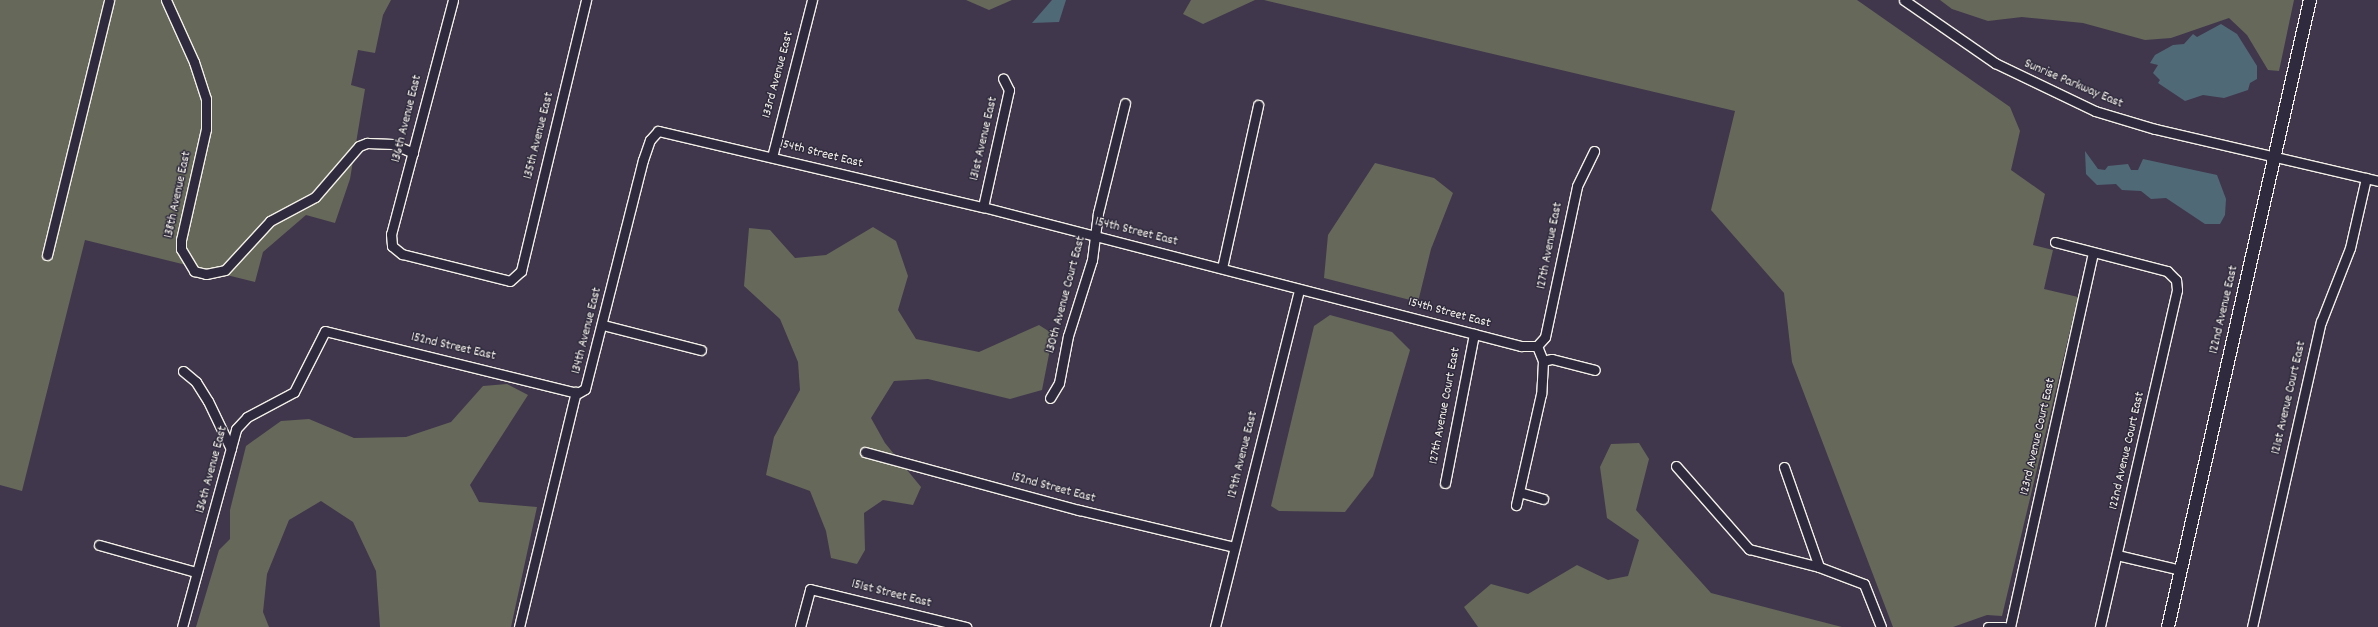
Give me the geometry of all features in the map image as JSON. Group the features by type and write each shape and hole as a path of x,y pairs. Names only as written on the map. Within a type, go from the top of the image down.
{"main road":[{"name":"122nd Avenue East","path":"2168,627 2310,0"}],"street":[{"path":"47,255 109,0"},
{"name":"138th Avenue East","path":"166,0 194,62 206,100 206,129 181,240 184,254 194,271 206,274 225,270 270,221 315,197 359,146 367,143 393,144 412,153"},
{"name":"136th Avenue East","path":"392,244 391,234 453,0"},
{"name":"135th Avenue East","path":"392,244 402,254 505,280 517,278 586,0"},
{"name":"133rd Avenue East","path":"772,157 812,0"},
{"name":"Sunrise Parkway East","path":"1904,0 1995,63 2095,111 2154,129 2378,181"},
{"name":"131st Avenue East","path":"983,207 1009,90 1003,78"},
{"name":"130th Avenue Court East","path":"1050,398 1059,383 1068,336 1098,237 1098,213 1125,103"},
{"path":"1222,268 1258,106"},
{"name":"154th Street East","path":"658,131 983,207 1222,268 1299,290 1521,346 1537,346"},
{"name":"134th Avenue East","path":"519,627 576,392 588,385 643,160 650,140 658,131"},
{"name":"127th Avenue East","path":"1537,346 1547,329 1577,186 1594,151"},
{"name":"121st Avenue Court East","path":"2252,627 2321,322 2350,248 2366,178"},
{"path":"2055,242 2093,253"},
{"name":"122nd Avenue Court East","path":"2093,253 2167,271 2176,280 2176,298 2100,627"},
{"name":"123rd Avenue Court East","path":"2010,627 2093,253"},
{"name":"129th Avenue East","path":"1215,627 1299,290"},
{"path":"603,325 701,350"},
{"name":"136th Avenue East","path":"182,627 231,449 242,422 294,392 325,331"},
{"name":"152nd Street East","path":"325,331 576,392"},
{"name":"127th Avenue Court East","path":"1445,483 1474,334"},
{"path":"1516,506 1541,394 1543,361 1537,346"},
{"path":"1543,361 1552,359 1595,370"},
{"path":"183,371 196,382 208,401 231,449"},
{"name":"152nd Street East","path":"865,452 1078,510 1234,547"},
{"path":"1676,466 1749,549 1819,567 1864,584 1881,627"},
{"path":"1784,467 1819,567"},
{"path":"1519,492 1543,499"},
{"path":"99,545 196,572"},
{"path":"2117,555 2181,570"},
{"name":"151st Street East","path":"800,627 810,589 966,627"},
{"path":"1988,627 2004,627"}],"green space":[{"path":"0,0 391,0 383,15 375,53 358,50 351,85 365,89 350,179 335,223 306,215 263,252 255,282 85,240 22,491 0,485"},
{"path":"966,0 1012,0 989,10"},
{"path":"1191,0 1255,0 1203,24 1183,14"},
{"path":"1264,0 1857,0 2010,107 2020,131 2011,170 2045,194 2033,245 2053,250 2044,289 2078,297 2002,616 1987,615 1953,627 1893,627 1792,362 1784,293 1711,210 1735,111"},
{"path":"1940,0 2294,0 2279,71 2268,70 2247,35 2229,18 2171,38 2145,40 2083,23 2022,17 1988,21 1952,9"},
{"path":"1375,163 1434,178 1453,193 1431,249 1418,302 1324,278 1328,235"},
{"path":"873,227 896,241 908,276 898,310 916,339 979,352 1039,325 1053,334 1042,390 1010,399 928,379 894,381 871,418 885,443 921,487 913,505 883,500 864,513 865,550 857,564 831,558 826,531 810,491 766,475 774,437 800,390 798,362 780,319 744,286 749,228 770,230 795,258 826,255"},
{"path":"1330,315 1392,332 1410,350 1373,476 1345,512 1279,511 1271,506 1314,326"},
{"path":"507,384 528,395 470,485 479,502 537,507 511,627 380,627 376,571 353,522 321,501 289,520 267,574 263,612 269,627 196,627 219,550 230,539 230,510 246,446 281,421 309,419 354,438 406,437 451,422 483,386"},
{"path":"1639,443 1649,459 1636,510 1711,593 1842,627 1478,627 1464,607 1491,584 1528,594 1577,565 1608,580 1628,576 1639,540 1607,518 1600,467 1611,444"}],"water":[{"path":"1052,0 1066,0 1059,22 1032,23"},
{"path":"2221,24 2237,34 2257,66 2257,79 2250,83 2248,90 2224,98 2203,95 2185,101 2158,83 2160,80 2153,73 2158,65 2150,63 2155,55 2173,45 2184,44 2193,34 2197,37"},
{"path":"2085,151 2098,169 2105,170 2108,166 2128,164 2131,170 2138,170 2143,159 2217,175 2226,199 2225,215 2220,224 2205,224 2166,198 2151,199 2141,191 2122,190 2116,184 2097,185 2086,174"}]}
